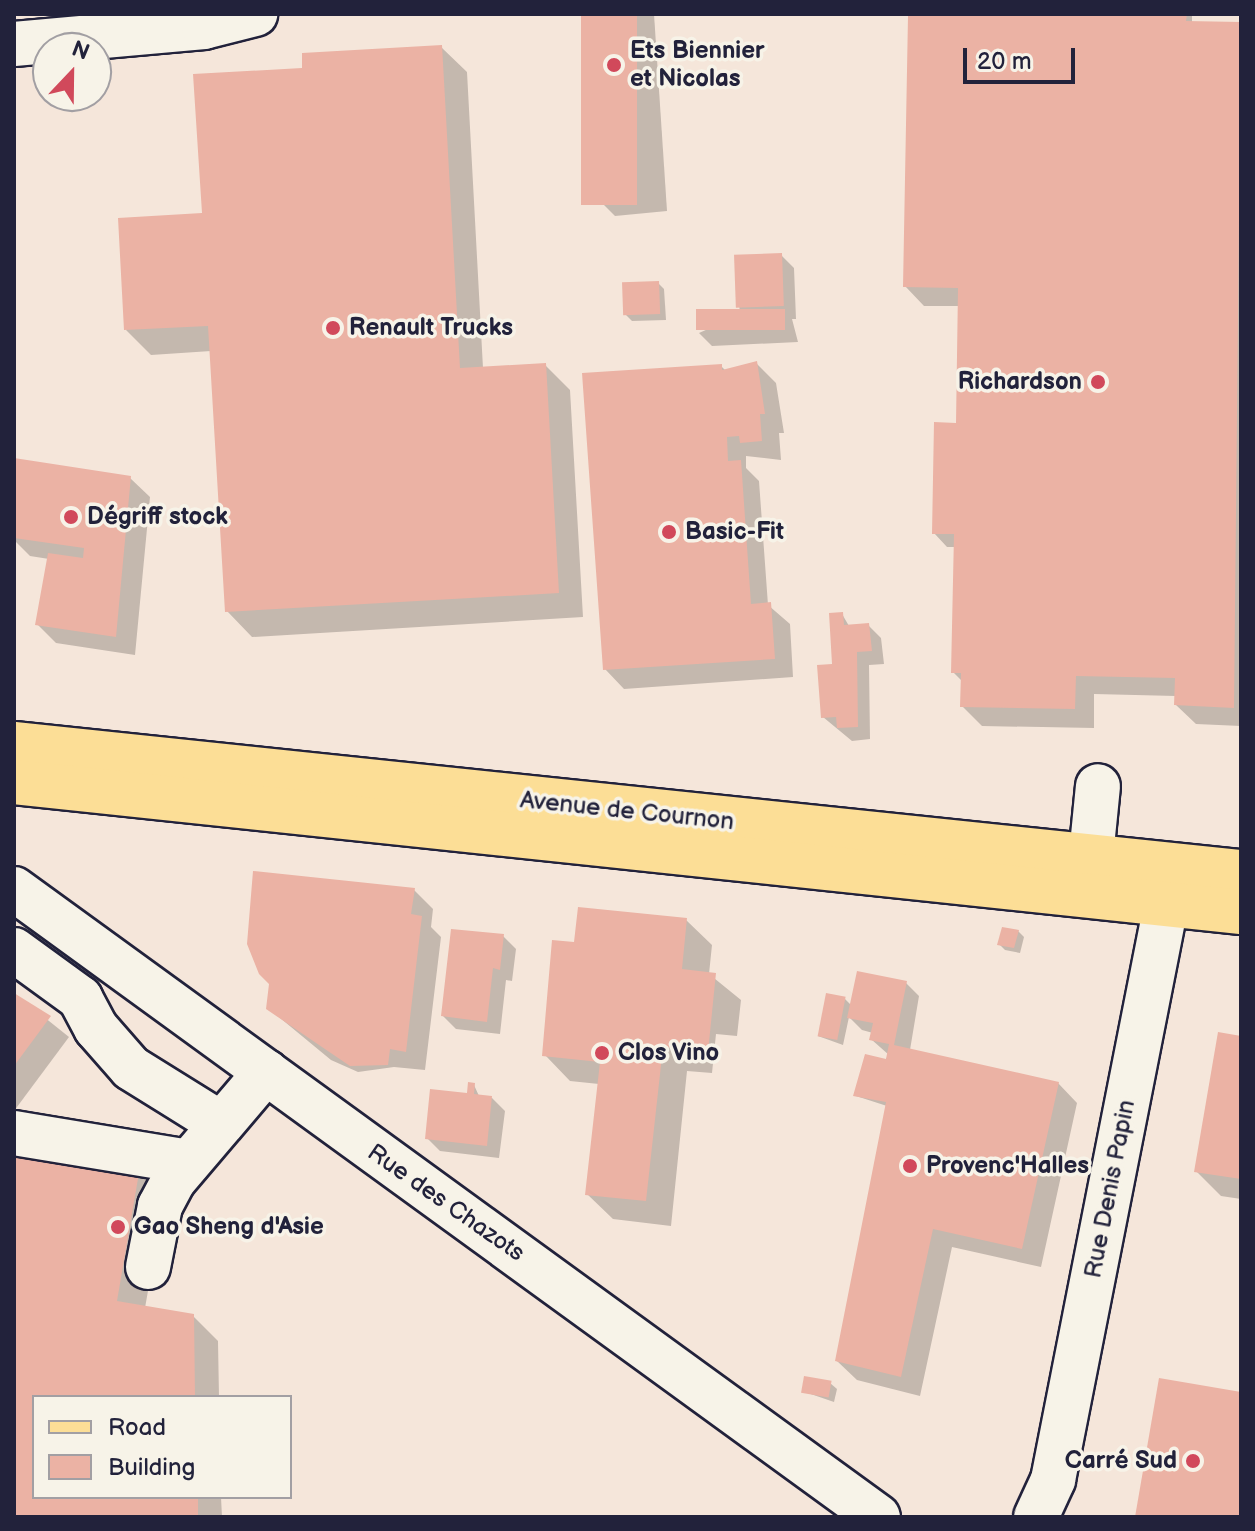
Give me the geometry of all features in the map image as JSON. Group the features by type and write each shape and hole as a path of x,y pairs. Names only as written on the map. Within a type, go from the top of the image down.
{"main road":[{"name":"Avenue de Cournon","path":"14,744 126,760 1241,872"},
{"name":"Avenue de Cournon","path":"14,782 1241,912"}],"street":[{"path":"14,44 204,27 255,14"},
{"path":"926,881 948,867 1067,876 1091,856 1098,786"},
{"path":"1146,861 1166,905 1190,886 1241,892"},
{"name":"Rue des Chazots","path":"14,889 878,1517"},
{"name":"Rue Denis Papin","path":"1036,1517 1053,1480 1166,905"},
{"path":"14,950 80,998 96,1028 131,1068 221,1124"},
{"path":"148,1267 160,1206 189,1162 266,1072"},
{"path":"14,1133 189,1162"}],"building":[{"path":"581,14 637,14 637,205 581,205"},
{"name":"Richardson","path":"1187,14 1186,21 1241,22 1234,708 1174,705 1175,678 1076,676 1075,709 960,707 961,673 951,673 954,534 932,534 934,422 956,423 958,288 903,287 908,16"},
{"name":"Renault Trucks","path":"442,45 460,368 546,363 559,593 225,612 208,326 124,330 118,218 202,213 193,74 302,68 302,53"},
{"path":"782,253 784,306 736,308 734,255"},
{"path":"659,281 660,314 623,315 622,282"},
{"path":"696,309 785,309 785,330 696,330"},
{"name":"Basic-Fit","path":"757,361 765,414 760,414 762,441 740,443 739,436 727,437 728,461 741,460 751,604 771,602 775,659 603,670 582,373 722,364 722,370"},
{"path":"14,458 131,476 116,637 35,625 48,553 83,558 84,548 14,538"},
{"path":"843,612 844,625 869,623 872,651 857,652 858,727 837,728 836,717 821,718 817,665 832,664 829,613"},
{"path":"253,871 415,888 411,914 422,916 406,1052 390,1049 388,1065 350,1066 266,1009 269,984 259,974 247,944"},
{"name":"Clos Vino","path":"578,907 687,918 682,969 716,973 708,1052 663,1047 646,1201 585,1195 600,1062 542,1056 552,940 574,942"},
{"path":"1002,927 1019,930 1014,948 997,945"},
{"path":"451,929 504,934 500,970 493,968 487,1022 441,1016"},
{"path":"857,971 907,981 894,1045 1059,1082 1022,1249 933,1229 901,1377 835,1361 886,1102 853,1096 865,1054 886,1059 889,1044 869,1040 873,1023 847,1018"},
{"path":"14,993 51,1016 14,1066"},
{"path":"826,993 846,997 837,1040 818,1036"},
{"path":"1218,1032 1241,1036 1241,1179 1194,1172"},
{"path":"468,1082 475,1083 474,1094 492,1096 487,1146 425,1139 430,1089 467,1093"},
{"path":"14,1145 140,1167 117,1301 194,1314 195,1395 32,1395 32,1499 198,1499 198,1517 14,1517"},
{"path":"804,1376 832,1381 829,1398 801,1393"},
{"name":"Carré Sud","path":"1159,1378 1241,1392 1241,1517 1135,1517"}],"place":[{"name":"Ets Biennier et Nicolas","path":"614,65"},
{"name":"Renault Trucks","path":"333,328"},
{"name":"Richardson","path":"1098,382"},
{"name":"Dégriff stock","path":"71,517"},
{"name":"Basic-Fit","path":"669,532"},
{"name":"Clos Vino","path":"602,1053"},
{"name":"Provenc'Halles","path":"910,1166"},
{"name":"Gao Sheng d'Asie","path":"118,1227"},
{"name":"Carré Sud","path":"1193,1461"}]}
